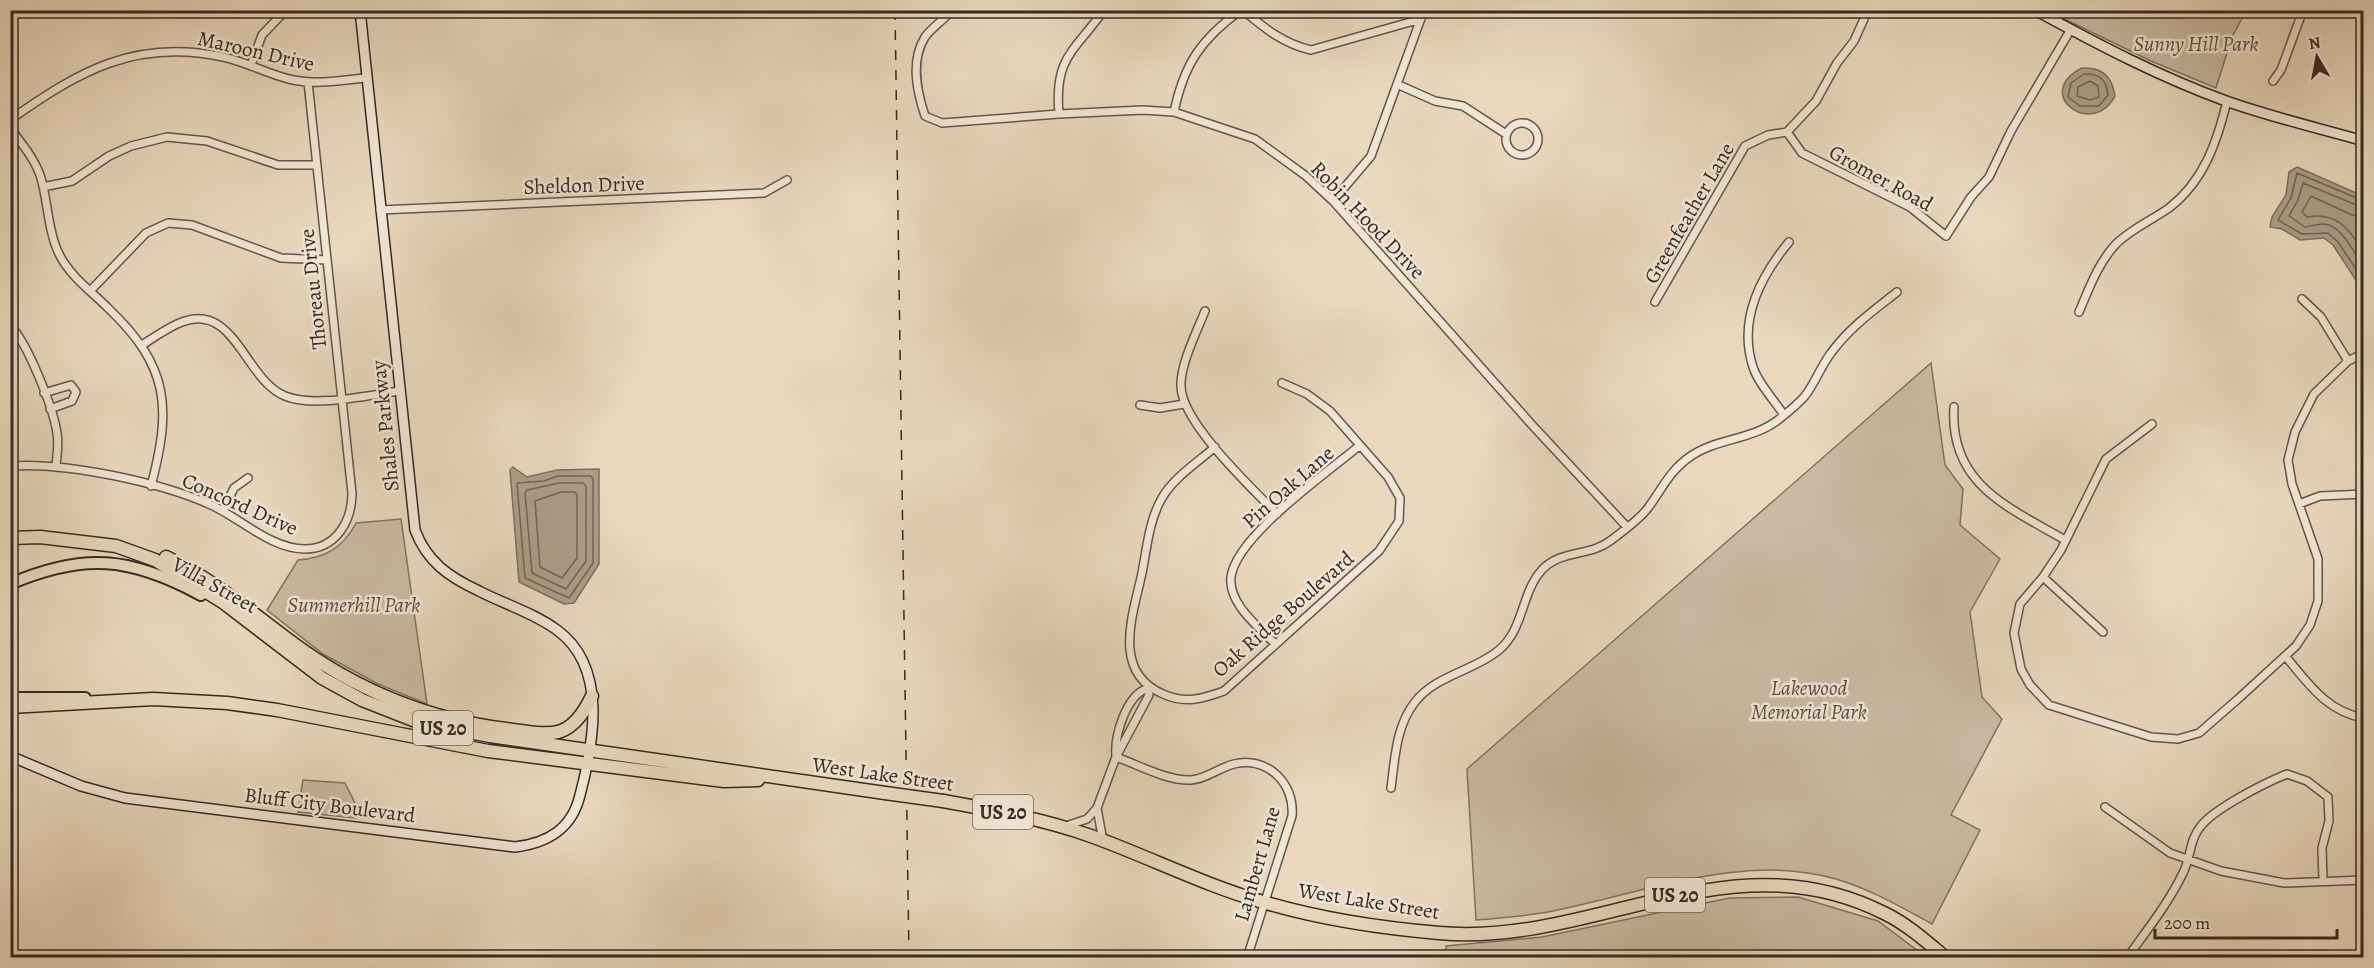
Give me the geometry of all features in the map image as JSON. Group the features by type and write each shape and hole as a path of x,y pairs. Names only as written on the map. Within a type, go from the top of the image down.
{"highway":[{"name":"US 20","path":"10,538 40,537 116,546 155,560 184,576 322,678 362,700 418,722 471,734 590,749"},
{"path":"116,546 165,557 200,574 326,665 376,692 425,713 471,724 541,734 561,732 575,726 592,696"},
{"name":"US 20","path":"10,707 192,699 277,710 454,746 587,765"},
{"name":"West Lake Street","path":"590,749 725,768 780,780 943,801 1016,814 1103,841 1264,903 1318,916 1389,928 1442,934 1484,933 1564,922 1720,886 1794,885 1844,896 1889,915 1946,957"},
{"name":"West Lake Street","path":"587,765 724,781 780,780"}],"main road":[{"name":"Villa Street","path":"10,584 39,572 68,564 94,562 128,565 171,578 261,634"},
{"path":"10,698 153,699"}],"street":[{"path":"251,65 262,34 286,10"},
{"name":"Shales Parkway","path":"360,10 414,524 424,551 438,567 458,582 562,634 584,662 592,696 590,749"},
{"name":"Robin Hood Drive","path":"952,10 925,36 918,55 916,89 925,116 942,123 1059,114 1174,112 1255,139 1306,176 1333,201 1533,426 1627,527"},
{"path":"1059,114 1058,84 1064,61 1104,10"},
{"path":"1174,112 1180,81 1197,53 1215,29 1242,10 1278,37 1295,46 1311,50 1421,19"},
{"path":"1333,201 1371,156 1399,85 1424,10"},
{"path":"1787,132 1816,101 1833,69 1854,41 1868,10"},
{"path":"2035,10 2150,69 2227,101 2364,141"},
{"path":"2273,81 2281,70 2303,10"},
{"name":"Gromer Road","path":"1787,132 1802,153 1910,207 1946,236 1971,197 1989,177 2011,131 2070,29"},
{"name":"Maroon Drive","path":"10,120 71,78 96,67 133,56 184,52 223,57 281,77 308,82 366,78"},
{"name":"Thoreau Drive","path":"308,82 352,493"},
{"path":"1399,85 1435,100 1463,106 1506,134 1508,147 1516,154 1532,152 1538,142 1537,131 1524,123 1513,125 1506,134"},
{"path":"2079,312 2099,267 2117,243 2170,207 2193,185 2220,134 2227,101"},
{"path":"10,128 34,162 43,188 59,254 71,272 131,330 142,345 158,378 164,404 162,442 151,486"},
{"name":"Greenfeather Lane","path":"1655,302 1745,146 1767,135 1787,132"},
{"path":"43,188 72,180 109,156 131,146 167,137 207,141 278,165 316,165"},
{"name":"Sheldon Drive","path":"380,210 764,193 787,180"},
{"path":"90,291 146,233 168,223 192,225 282,258 327,260"},
{"path":"1784,415 1754,368 1749,342 1749,317 1758,289 1770,264 1789,242"},
{"path":"1390,788 1401,729 1416,701 1431,687 1454,674 1477,665 1500,649 1513,634 1531,587 1549,562 1564,554 1608,543 1647,510 1663,482 1690,456 1718,444 1749,435 1784,415 1805,396 1829,354 1851,329 1897,292"},
{"path":"2302,299 2321,317 2348,361"},
{"path":"1205,311 1180,385 1184,404 1215,447 1277,514"},
{"path":"142,345 183,321 212,321 227,331 261,381 278,393 305,401 399,391"},
{"path":"10,325 23,341 50,409 57,436 56,466"},
{"path":"2152,424 2106,459 2066,540 2043,577 2025,597 2014,622 2021,669 2030,685 2049,705 2151,737 2178,740 2199,733 2286,657 2302,639 2310,625 2318,601 2320,585 2315,547 2299,504 2288,460 2295,432 2314,394 2348,361 2364,353"},
{"name":"Oak Ridge Boulevard","path":"1148,688 1183,701 1202,699 1224,691 1379,551 1399,521 1400,498 1388,477 1330,411 1307,394 1282,383"},
{"path":"44,393 67,385 71,385 76,392 72,400 50,409"},
{"path":"1140,405 1160,408 1184,404"},
{"path":"1954,407 1953,424 1959,451 1973,479 1987,492 2017,512 2066,540"},
{"name":"Pin Oak Lane","path":"1275,645 1240,607 1231,577 1244,548 1277,514 1359,446"},
{"path":"1061,827 1087,819 1097,808 1116,757 1149,695 1148,688 1135,671 1129,643 1154,514 1169,488 1215,447"},
{"name":"Concord Drive","path":"10,466 56,466 188,495 223,511 286,546 306,549 325,543 341,531 350,514 352,493"},
{"path":"223,511 234,488 248,478"},
{"path":"2299,504 2320,496 2364,494"},
{"path":"2043,577 2103,632"},
{"path":"2286,657 2326,703 2342,712 2364,718"},
{"name":"Bluff City Boulevard","path":"10,756 81,786 125,798 515,847 547,839 565,826 579,802 590,749"},
{"name":"Lambert Lane","path":"1116,757 1184,780 1202,778 1231,764 1249,762 1268,768 1283,780 1291,797 1292,816 1247,957"},
{"path":"2127,957 2166,906 2187,861 2193,838 2202,825 2256,787 2286,774 2307,781 2328,797 2329,821 2322,848 2323,880"},
{"path":"2105,807 2142,835 2187,861 2221,871 2284,883 2364,880"},
{"path":"1097,808 1103,841"}],"green space":[{"name":"Sunny Hill Park","path":"2048,11 2246,11 2232,37 2216,88 2151,61"},
{"name":"Lakewood Memorial Park","path":"1931,363 1945,465 1963,489 1960,525 2000,559 1970,612 1982,697 2002,719 1951,815 1980,830 1932,924 1849,883 1801,872 1765,870 1694,878 1543,913 1476,920 1467,769"},
{"name":"Summerhill Park","path":"401,519 427,704 376,683 323,654 267,610 298,560 317,557 332,550 345,539 356,523"},
{"path":"303,780 345,783 356,805 356,818 298,812"},
{"path":"1798,897 1878,921 1926,957 1446,957 1446,946 1542,937 1729,898"}],"water":[{"path":"2082,68 2095,69 2105,74 2114,89 2115,96 2105,108 2093,113 2081,113 2071,108 2064,100 2063,89 2068,78"},
{"path":"2297,167 2363,196 2363,291 2333,245 2324,238 2300,240 2282,229 2270,227 2272,217 2286,195 2289,172"},
{"path":"513,467 527,477 557,470 599,469 599,564 574,603 564,604 519,582 510,470"}],"railway":[{"path":"895,10 909,958"}]}
